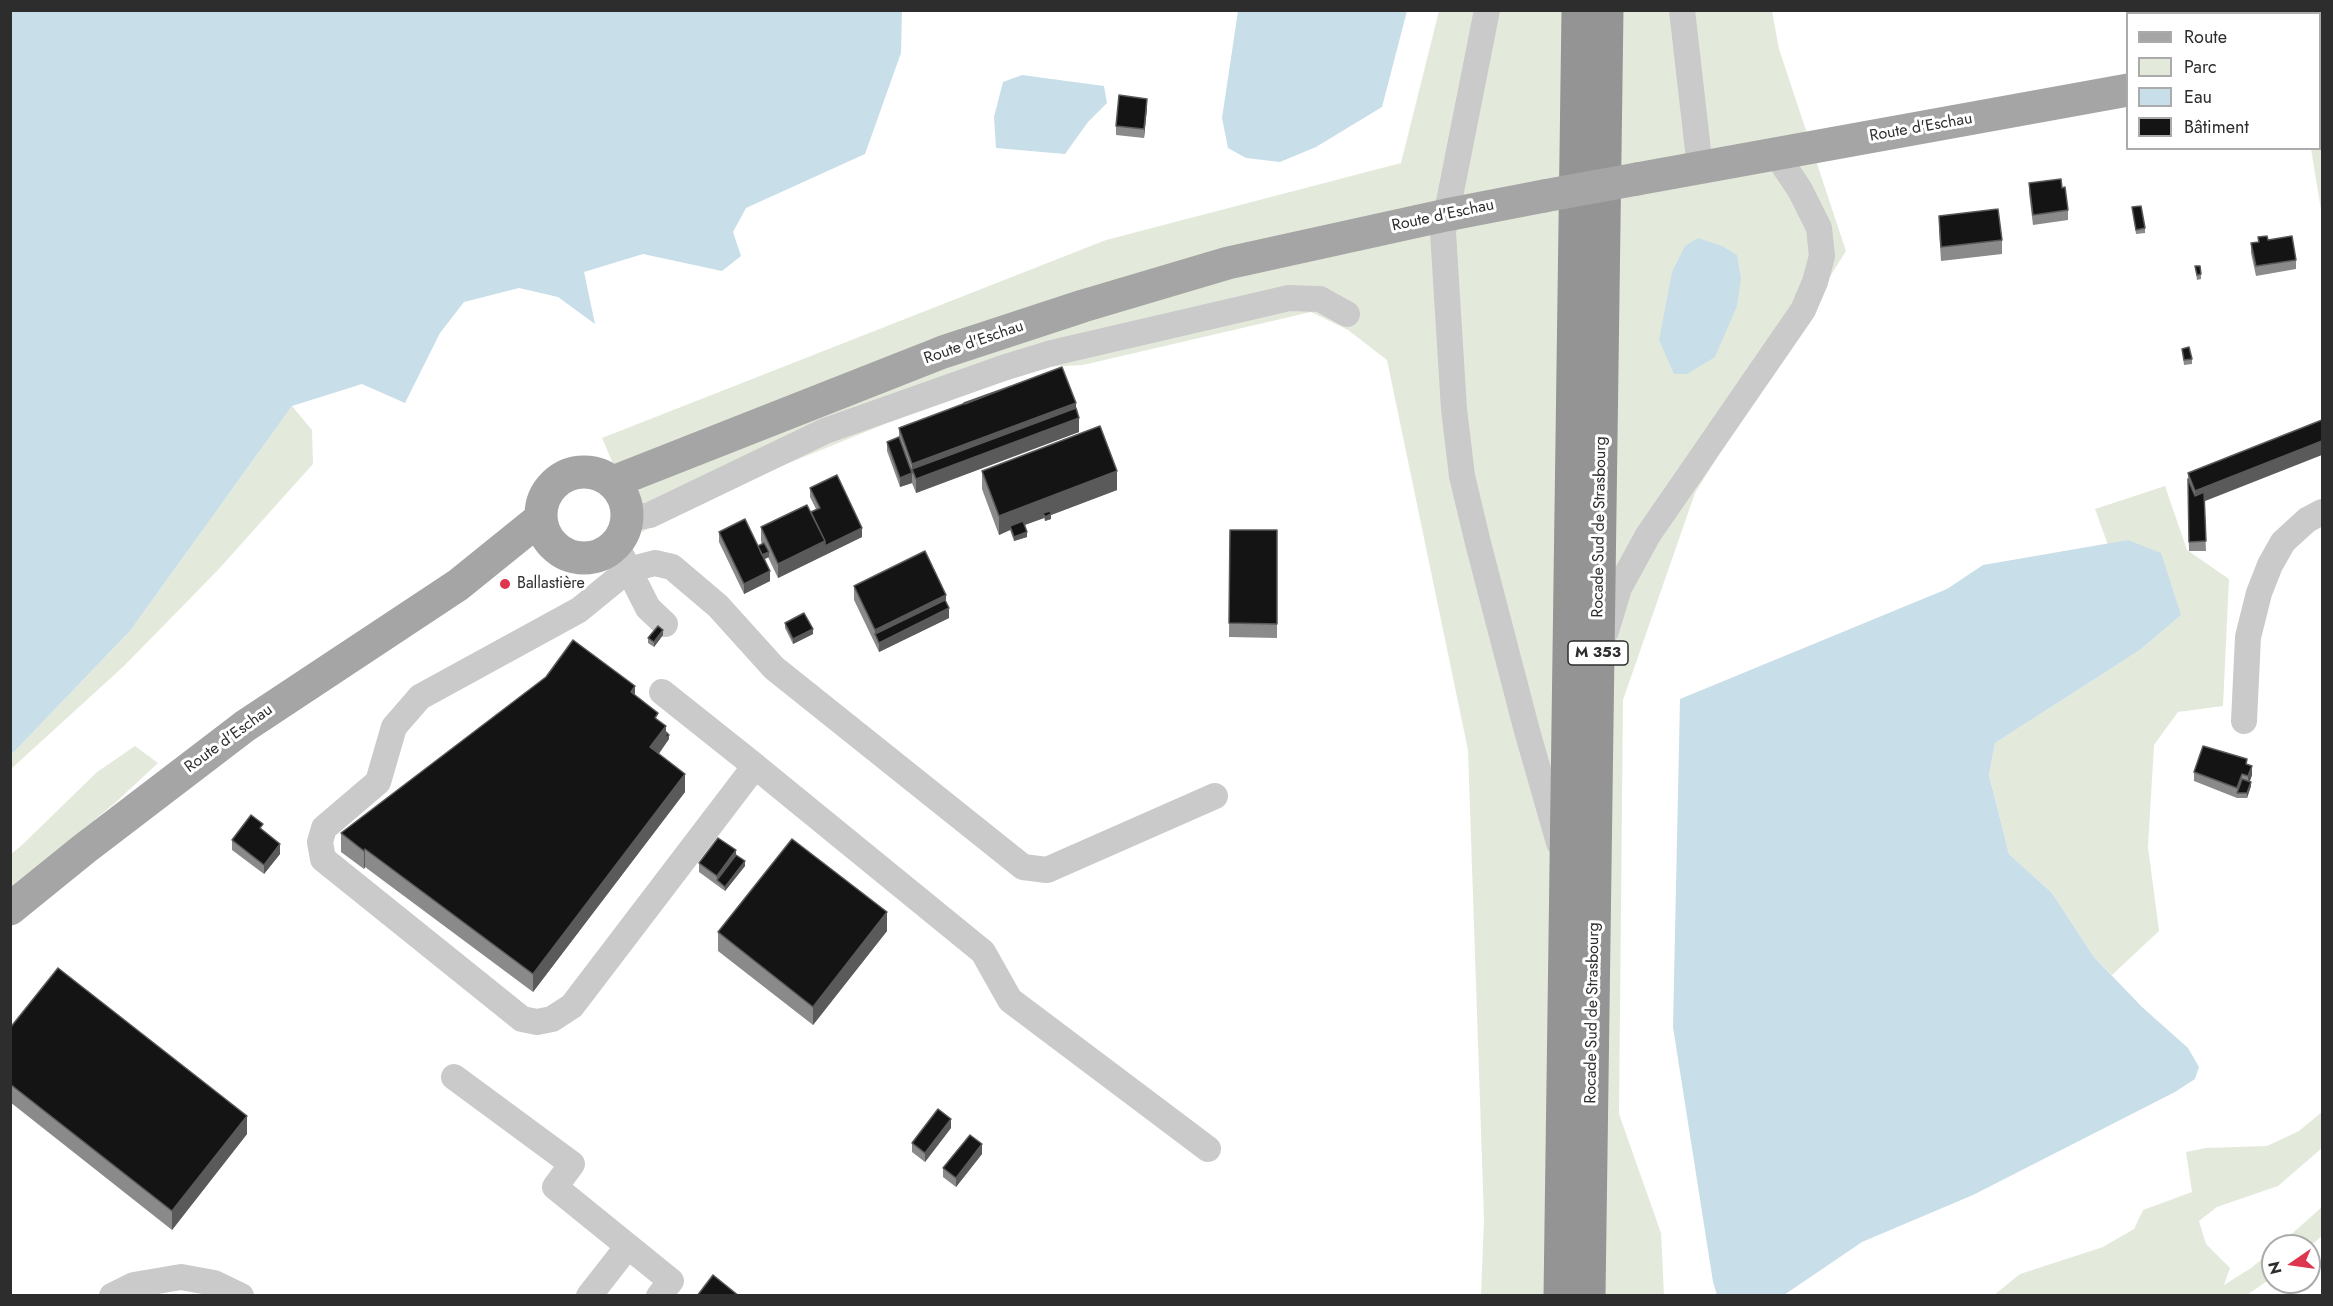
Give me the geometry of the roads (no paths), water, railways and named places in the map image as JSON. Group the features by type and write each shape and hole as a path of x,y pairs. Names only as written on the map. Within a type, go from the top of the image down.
{"highway":[{"name":"Rocade Sud de Strasbourg","path":"1560,1296 1578,10"},
{"name":"Rocade Sud de Strasbourg","path":"1589,1296 1607,10"}],"main road":[{"name":"Route d'Eschau","path":"622,524 778,418 943,352 1083,306 1228,263 1544,196 2126,90"},
{"path":"586,471 600,474 622,524 605,554 585,558 564,554 547,532 542,504 548,490 558,480 571,473 586,471"},
{"name":"Route d'Eschau","path":"10,909 84,849 245,726 458,585 547,532"}],"street":[{"path":"1487,10 1443,232 1452,386 1462,476 1527,731 1565,866"},
{"path":"1682,10 1700,168"},
{"path":"1598,681 1608,620 1619,588 1648,535 1803,310 1815,282 1822,256 1819,228 1800,190 1776,154"},
{"name":"Route d'Eschau","path":"622,524 650,515 825,431 1052,353 1289,298 1320,300 1347,314"},
{"path":"2244,721 2248,637 2270,565 2283,542 2307,520 2322,512"},
{"path":"622,524 648,608 665,624"},
{"path":"622,524 579,610 420,697 394,727 378,782 324,828 320,842 323,859 522,1019 537,1022 552,1019 572,1006 755,766"},
{"path":"622,524 655,563 672,567 718,606 774,668 1023,867 1047,870 1215,796"},
{"path":"662,692 983,952 1010,1000 1208,1149"},
{"path":"454,1077 572,1164 555,1187 671,1281 659,1296"},
{"path":"589,1296 628,1246"},
{"path":"112,1296 134,1285 181,1277 214,1283 241,1296"}],"water":[{"path":"11,10 902,10 901,53 865,154 746,208 733,232 741,256 722,271 643,254 584,272 595,324 558,297 519,288 464,302 440,333 405,403 362,384 292,406 130,631 11,755"},
{"path":"1238,11 1407,11 1382,107 1316,147 1280,162 1246,158 1228,148 1222,118"},
{"path":"1022,75 1104,86 1107,103 1088,122 1065,154 996,148 994,117 1003,82"},
{"path":"1698,238 1722,246 1737,255 1741,279 1737,306 1715,357 1687,374 1674,374 1659,340 1672,272 1685,246"},
{"path":"2128,540 2161,553 2181,615 2140,650 1995,743 1989,775 2009,854 2052,893 2094,957 2142,1007 2188,1048 2199,1067 2195,1079 2175,1092 1973,1195 1862,1242 1784,1295 1717,1295 1713,1282 1673,1027 1680,699 1947,589 1983,565"}],"place":[{"name":"Ballastière","path":"505,584"}]}
